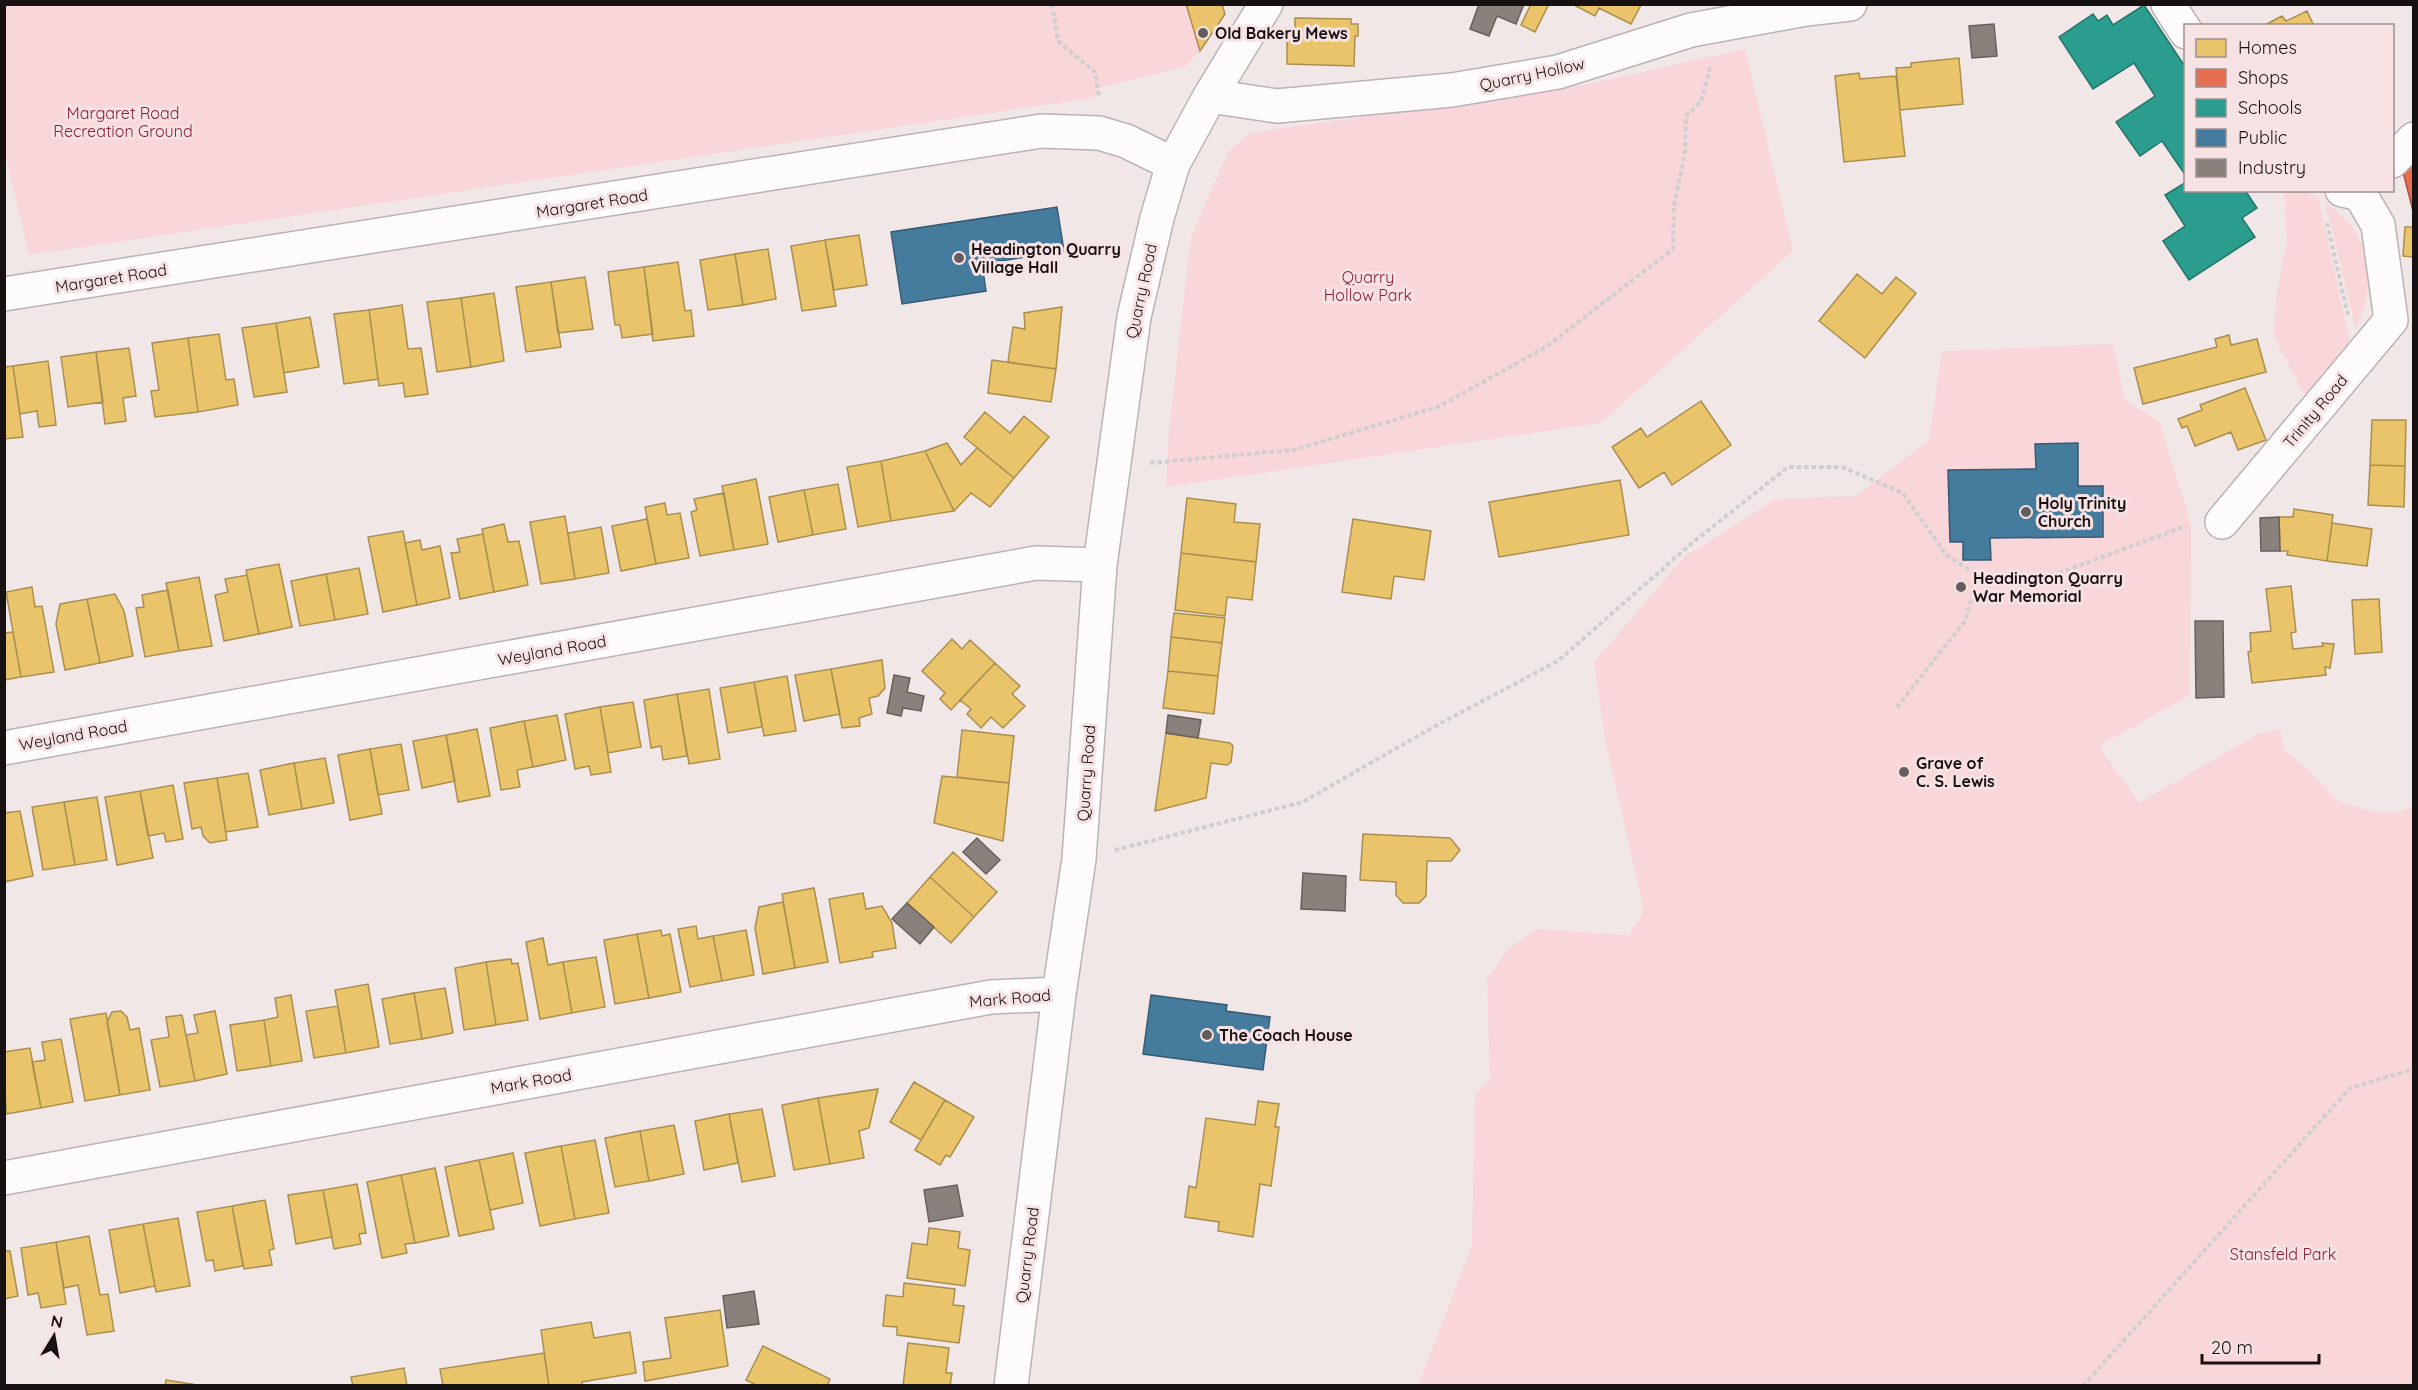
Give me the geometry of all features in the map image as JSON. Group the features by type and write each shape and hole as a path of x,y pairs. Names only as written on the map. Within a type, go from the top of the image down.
{"street":[{"name":"Quarry Hollow","path":"1210,96 1276,106 1452,90 1558,72 1691,30 1806,9 1850,4"},
{"path":"2168,4 2184,29"},
{"name":"Quarry Road","path":"1011,1386 1059,994 1079,859 1100,565 1134,317 1157,218 1173,164 1253,13"},
{"name":"Margaret Road","path":"4,294 1041,131 1099,133 1126,141 1173,164"},
{"path":"2394,159 2414,140"},
{"path":"2347,197 2378,225 2402,325"},
{"name":"Trinity Road","path":"2222,522 2358,360 2402,325"},
{"name":"Weyland Road","path":"4,748 1036,563 1100,565"},
{"name":"Mark Road","path":"4,1178 991,997 1059,994"}],"path":[{"path":"1052,4 1058,41 1095,72 1099,88 1099,133"},
{"path":"1114,463 1167,463 1293,450 1438,407 1546,347 1673,249 1674,206 1685,152 1686,116 1701,102 1713,56 1711,27"},
{"path":"2347,197 2358,360"},
{"path":"1079,859 1303,802 1428,730 1558,661 1692,543 1788,467 1842,467 1903,494 1946,555 1978,575 2035,582 2191,524 2222,522"},
{"path":"1897,707 1965,621 1978,575"},
{"path":"2083,1386 2350,1088 2414,1069"}],"green space":[{"name":"Margaret Road Recreation Ground","path":"5,5 1186,5 1200,51 1185,67 1099,88 1093,98 29,255 5,153"},
{"name":"Quarry Hollow Park","path":"1745,49 1793,251 1601,423 1166,487 1169,431 1191,237 1228,152 1249,133 1585,85"},
{"path":"2284,192 2305,192 2318,197 2350,342 2305,396 2274,337 2277,290 2287,243"},
{"path":"2325,202 2350,224 2364,252 2368,278 2367,291 2356,329"},
{"name":"Stansfeld Park","path":"2113,344 2125,401 2159,421 2191,524 2190,695 2099,746 2139,803 2258,734 2280,729 2285,751 2305,767 2339,802 2383,814 2413,808 2413,1385 1418,1386 1472,1245 1475,1094 1490,1079 1487,979 1507,950 1536,929 1629,935 1644,911 1605,739 1594,662 1684,557 1776,499 1856,496 1929,440 1942,351"}],"building: Homes":[{"name":"Old Bakery Mews","path":"1186,4 1222,4 1225,14 1200,51"},
{"path":"1531,4 1549,4 1535,32 1521,25"},
{"path":"1572,4 1641,5 1631,24 1599,8 1595,16"},
{"path":"2307,11 2313,24 2267,24 2282,16 2286,21"},
{"path":"1295,18 1351,19 1351,24 1358,24 1358,36 1355,36 1354,66 1287,64 1287,34 1295,34"},
{"path":"1959,58 1963,104 1900,110 1896,68 1911,67 1911,63"},
{"path":"1859,73 1860,79 1896,76 1905,156 1844,162 1835,76"},
{"path":"2405,227 2414,227 2414,257 2403,256"},
{"path":"859,235 867,285 834,290 825,240"},
{"path":"825,240 836,306 802,311 791,246"},
{"path":"768,249 776,299 743,305 735,254"},
{"path":"735,254 743,305 708,310 700,260"},
{"path":"678,262 685,311 691,310 694,336 653,341 644,267"},
{"path":"644,267 653,334 622,338 620,325 615,325 608,272"},
{"path":"1857,274 1882,294 1896,277 1916,293 1865,358 1819,321"},
{"path":"585,277 593,329 558,333 551,282"},
{"path":"551,282 561,347 526,352 516,287"},
{"path":"494,293 504,361 471,367 461,298"},
{"path":"461,298 471,367 437,372 427,302"},
{"path":"402,305 408,349 421,348 428,394 405,397 403,383 379,386 369,310"},
{"path":"1062,307 1056,369 1008,362 1013,327 1025,329 1024,313"},
{"path":"369,310 378,379 344,384 334,314"},
{"path":"310,317 319,367 284,373 276,323"},
{"path":"276,323 287,392 254,397 242,328"},
{"path":"219,334 226,380 234,379 238,405 198,412 188,338"},
{"path":"2229,335 2231,345 2257,339 2266,372 2143,404 2134,368 2217,347 2215,339"},
{"path":"188,338 198,412 155,417 151,391 159,390 152,343"},
{"path":"129,348 136,396 123,398 126,421 105,424 96,352"},
{"path":"96,352 103,402 68,407 61,357"},
{"path":"992,360 1056,369 1051,402 988,393"},
{"path":"48,361 56,425 39,427 37,411 20,414 13,366"},
{"path":"13,366 23,437 4,439 4,367"},
{"path":"2245,388 2266,440 2238,450 2231,432 2195,446 2187,426 2182,428 2178,419 2202,410 2200,405"},
{"path":"1701,401 1731,445 1672,485 1664,472 1639,488 1612,447 1641,428 1647,437"},
{"path":"985,412 1010,433 1024,416 1049,437 1014,478 964,437"},
{"path":"2372,420 2406,420 2405,466 2370,465"},
{"path":"947,443 961,465 977,448 1014,478 990,507 971,493 954,511 925,451"},
{"path":"925,451 954,511 891,521 881,461"},
{"path":"881,461 891,521 858,527 847,467"},
{"path":"2370,465 2405,466 2404,507 2368,505"},
{"path":"756,479 768,544 734,550 722,486"},
{"path":"1620,480 1629,535 1499,557 1489,502"},
{"path":"838,484 846,529 813,535 804,490"},
{"path":"804,490 813,535 778,542 769,497"},
{"path":"724,493 734,550 700,556 691,512 697,510 694,499"},
{"path":"1187,498 1236,504 1234,522 1260,524 1256,562 1181,553"},
{"path":"665,503 667,515 680,513 689,558 656,564 645,507"},
{"path":"2294,509 2333,515 2327,561 2287,555 2288,551 2280,551 2279,517 2293,517"},
{"path":"565,516 575,579 541,584 530,522"},
{"path":"647,519 656,564 621,571 612,526"},
{"path":"1353,519 1431,531 1424,580 1394,576 1391,599 1342,592"},
{"path":"2332,523 2372,529 2367,566 2327,561"},
{"path":"504,524 508,542 519,541 528,585 494,592 482,529"},
{"path":"601,527 609,573 575,579 568,533"},
{"path":"403,531 417,605 383,612 368,537"},
{"path":"483,534 494,592 460,599 451,553 460,552 457,539"},
{"path":"420,540 422,550 440,546 450,598 417,605 405,543"},
{"path":"1181,553 1256,562 1252,600 1227,597 1225,616 1175,610"},
{"path":"279,564 292,627 259,634 246,570"},
{"path":"359,568 368,614 335,620 326,574"},
{"path":"326,574 335,620 300,626 291,581"},
{"path":"247,575 259,634 224,641 215,595 228,592 225,579"},
{"path":"199,577 212,646 179,651 166,583"},
{"path":"2291,586 2296,632 2291,633 2293,649 2323,646 2322,643 2334,644 2330,668 2325,667 2326,675 2252,683 2248,652 2251,651 2250,633 2271,631 2266,589"},
{"path":"32,587 35,607 42,606 54,672 21,677 6,592"},
{"path":"168,590 179,651 145,657 136,608 144,607 142,595"},
{"path":"115,594 124,611 133,656 100,663 87,599"},
{"path":"87,599 100,663 65,670 56,624 60,604"},
{"path":"2379,599 2382,652 2355,654 2352,600"},
{"path":"1174,613 1225,618 1222,643 1171,637"},
{"path":"13,632 21,677 4,680 4,633"},
{"path":"1171,637 1222,643 1218,676 1168,671"},
{"path":"952,639 962,649 970,640 995,663 951,710 940,699 945,693 922,671"},
{"path":"882,660 885,688 878,696 869,698 872,714 859,718 860,726 842,728 831,669"},
{"path":"995,663 1020,686 1012,694 1025,706 1003,728 991,717 981,728 967,714 971,709 960,700"},
{"path":"831,669 840,714 804,721 795,675"},
{"path":"1168,671 1218,676 1214,714 1163,708"},
{"path":"787,676 796,731 764,736 754,682"},
{"path":"754,682 762,727 728,733 720,688"},
{"path":"709,689 720,759 689,764 677,694"},
{"path":"677,694 687,756 663,760 661,746 651,748 644,700"},
{"path":"633,702 641,747 608,753 600,707"},
{"path":"600,707 611,772 591,775 589,766 575,769 565,714"},
{"path":"557,715 566,760 533,767 524,721"},
{"path":"524,721 533,767 517,770 520,787 501,790 490,728"},
{"path":"477,729 490,796 458,802 446,735"},
{"path":"962,730 1014,736 1009,783 957,777"},
{"path":"1166,733 1230,743 1233,746 1231,762 1227,765 1211,763 1206,798 1155,811"},
{"path":"446,735 455,781 422,788 413,741"},
{"path":"401,744 409,790 378,795 370,749"},
{"path":"370,749 382,814 350,820 338,755"},
{"path":"325,758 334,803 302,809 294,763"},
{"path":"294,763 302,809 269,815 260,770"},
{"path":"248,773 258,827 226,832 217,778"},
{"path":"942,776 1009,783 1003,841 934,823"},
{"path":"217,778 227,840 210,843 203,836 201,827 192,829 184,783"},
{"path":"173,785 183,839 166,842 164,833 148,836 140,791"},
{"path":"140,791 153,858 117,865 105,797"},
{"path":"97,797 107,860 75,865 64,802"},
{"path":"64,802 75,865 43,870 32,807"},
{"path":"20,811 33,876 4,882 4,813"},
{"path":"1363,834 1450,838 1460,850 1451,861 1427,861 1426,896 1419,903 1403,903 1396,895 1396,882 1360,880"},
{"path":"953,852 997,892 974,917 930,877"},
{"path":"930,877 974,917 951,943 907,903"},
{"path":"814,888 828,962 795,968 782,894"},
{"path":"863,893 866,909 882,906 892,923 896,948 872,952 873,957 840,963 829,899"},
{"path":"783,902 795,968 763,974 755,928 759,907"},
{"path":"696,926 698,939 713,936 722,981 690,987 678,929"},
{"path":"661,930 662,936 670,934 681,992 649,998 637,934"},
{"path":"746,930 754,975 722,981 713,936"},
{"path":"637,934 649,998 615,1004 604,940"},
{"path":"543,938 548,965 563,962 572,1013 540,1019 526,942"},
{"path":"596,957 605,1007 572,1013 563,962"},
{"path":"511,959 512,964 518,963 528,1020 496,1025 486,962"},
{"path":"486,962 496,1025 464,1030 455,968"},
{"path":"368,984 379,1047 346,1053 335,990"},
{"path":"445,988 453,1033 422,1039 414,993"},
{"path":"414,993 422,1039 390,1044 382,999"},
{"path":"291,995 302,1061 271,1066 264,1020 278,1017 275,998"},
{"path":"338,1006 346,1053 314,1058 306,1011"},
{"path":"121,1011 127,1017 130,1030 139,1028 150,1090 120,1095 107,1022 112,1012"},
{"path":"215,1011 227,1074 195,1081 186,1035 198,1033 194,1015"},
{"path":"106,1013 120,1095 85,1101 70,1019"},
{"path":"182,1015 195,1081 160,1087 151,1040 169,1037 166,1017"},
{"path":"264,1020 271,1066 237,1071 230,1025"},
{"path":"61,1039 73,1102 41,1108 32,1062 45,1060 42,1042"},
{"path":"30,1048 41,1108 6,1114 4,1052"},
{"path":"914,1082 945,1100 921,1140 890,1122"},
{"path":"878,1089 869,1128 859,1131 864,1158 830,1164 818,1098"},
{"path":"818,1098 830,1164 794,1170 782,1105"},
{"path":"945,1100 974,1117 950,1157 946,1155 940,1165 915,1150"},
{"path":"1258,1101 1279,1104 1275,1127 1279,1127 1271,1186 1260,1184 1253,1237 1218,1231 1219,1222 1185,1217 1189,1186 1196,1188 1206,1118 1255,1125"},
{"path":"762,1109 775,1176 742,1182 729,1114"},
{"path":"729,1114 738,1163 704,1170 695,1121"},
{"path":"674,1125 684,1174 649,1181 640,1131"},
{"path":"640,1131 649,1181 615,1187 605,1138"},
{"path":"595,1140 609,1213 575,1219 561,1146"},
{"path":"561,1146 575,1219 540,1226 525,1153"},
{"path":"513,1153 523,1203 490,1210 479,1160"},
{"path":"479,1160 494,1229 459,1236 445,1167"},
{"path":"435,1168 449,1236 415,1243 401,1175"},
{"path":"401,1175 415,1243 405,1244 407,1253 382,1258 367,1182"},
{"path":"357,1184 366,1233 359,1234 361,1244 334,1249 323,1190"},
{"path":"323,1190 332,1237 296,1244 288,1195"},
{"path":"265,1200 274,1249 269,1250 272,1265 244,1269 232,1206"},
{"path":"232,1206 243,1266 215,1271 213,1260 206,1261 197,1212"},
{"path":"178,1218 190,1286 156,1292 143,1224"},
{"path":"143,1224 155,1286 120,1293 109,1230"},
{"path":"929,1228 960,1232 958,1248 970,1250 965,1286 907,1278 912,1243 927,1245"},
{"path":"89,1236 100,1295 108,1294 114,1331 87,1335 78,1285 64,1288 56,1242"},
{"path":"56,1242 66,1304 41,1308 38,1293 28,1295 21,1248"},
{"path":"4,1251 10,1251 18,1296 4,1299"},
{"path":"904,1283 955,1289 953,1305 964,1306 959,1343 897,1335 897,1327 883,1326 886,1295 903,1297"},
{"path":"720,1310 728,1366 645,1381 643,1362 671,1358 665,1318"},
{"path":"591,1322 594,1338 630,1332 636,1373 582,1382 582,1386 549,1386 541,1330"},
{"path":"908,1343 949,1348 946,1373 952,1373 950,1386 903,1386"},
{"path":"763,1346 830,1379 827,1386 753,1386 754,1384 746,1380"},
{"path":"544,1353 549,1385 443,1386 440,1369"},
{"path":"404,1368 407,1386 353,1386 351,1377"},
{"path":"166,1380 204,1386 165,1386"}],"building: Shops":[{"path":"2414,157 2414,211 2413,211 2400,160"}],"building: Schools":[{"path":"2144,5 2184,65 2184,173 2162,141 2140,156 2116,122 2155,96 2134,63 2093,89 2059,37 2093,14 2098,21 2107,15 2113,25"},
{"path":"2184,183 2184,192 2246,192 2257,208 2242,218 2255,237 2189,280 2163,241 2185,226 2165,195"}],"building: Public":[{"name":"Headington Quarry Village Hall","path":"1057,207 1064,251 982,264 986,291 902,304 891,232"},
{"name":"Holy Trinity Church","path":"2078,443 2078,486 2103,486 2103,537 1990,538 1991,560 1963,560 1963,542 1950,542 1948,470 2036,469 2035,444"},
{"name":"The Coach House","path":"1151,995 1227,1005 1226,1011 1270,1017 1263,1070 1143,1054"}],"building: Industry":[{"path":"1479,4 1524,4 1516,24 1497,16 1489,36 1470,29"},
{"path":"1994,24 1997,56 1972,58 1969,26"},
{"path":"2279,517 2280,551 2261,551 2260,518"},
{"path":"2195,621 2223,621 2224,697 2196,698"},
{"path":"894,675 910,678 907,692 924,696 921,711 903,708 901,716 887,713"},
{"path":"1168,715 1201,720 1198,738 1166,733"},
{"path":"977,838 1000,860 986,874 963,852"},
{"path":"1303,873 1346,876 1345,911 1301,909"},
{"path":"907,903 934,927 920,944 892,919"},
{"path":"957,1185 963,1216 929,1222 924,1190"},
{"path":"754,1291 759,1324 727,1328 723,1296"}],"place":[{"name":"Old Bakery Mews","path":"1203,33"},
{"name":"Headington Quarry Village Hall","path":"959,258"},
{"name":"Holy Trinity Church","path":"2026,512"},
{"name":"Headington Quarry War Memorial","path":"1961,587"},
{"name":"Grave of C. S. Lewis","path":"1904,772"},
{"name":"The Coach House","path":"1207,1035"}]}
